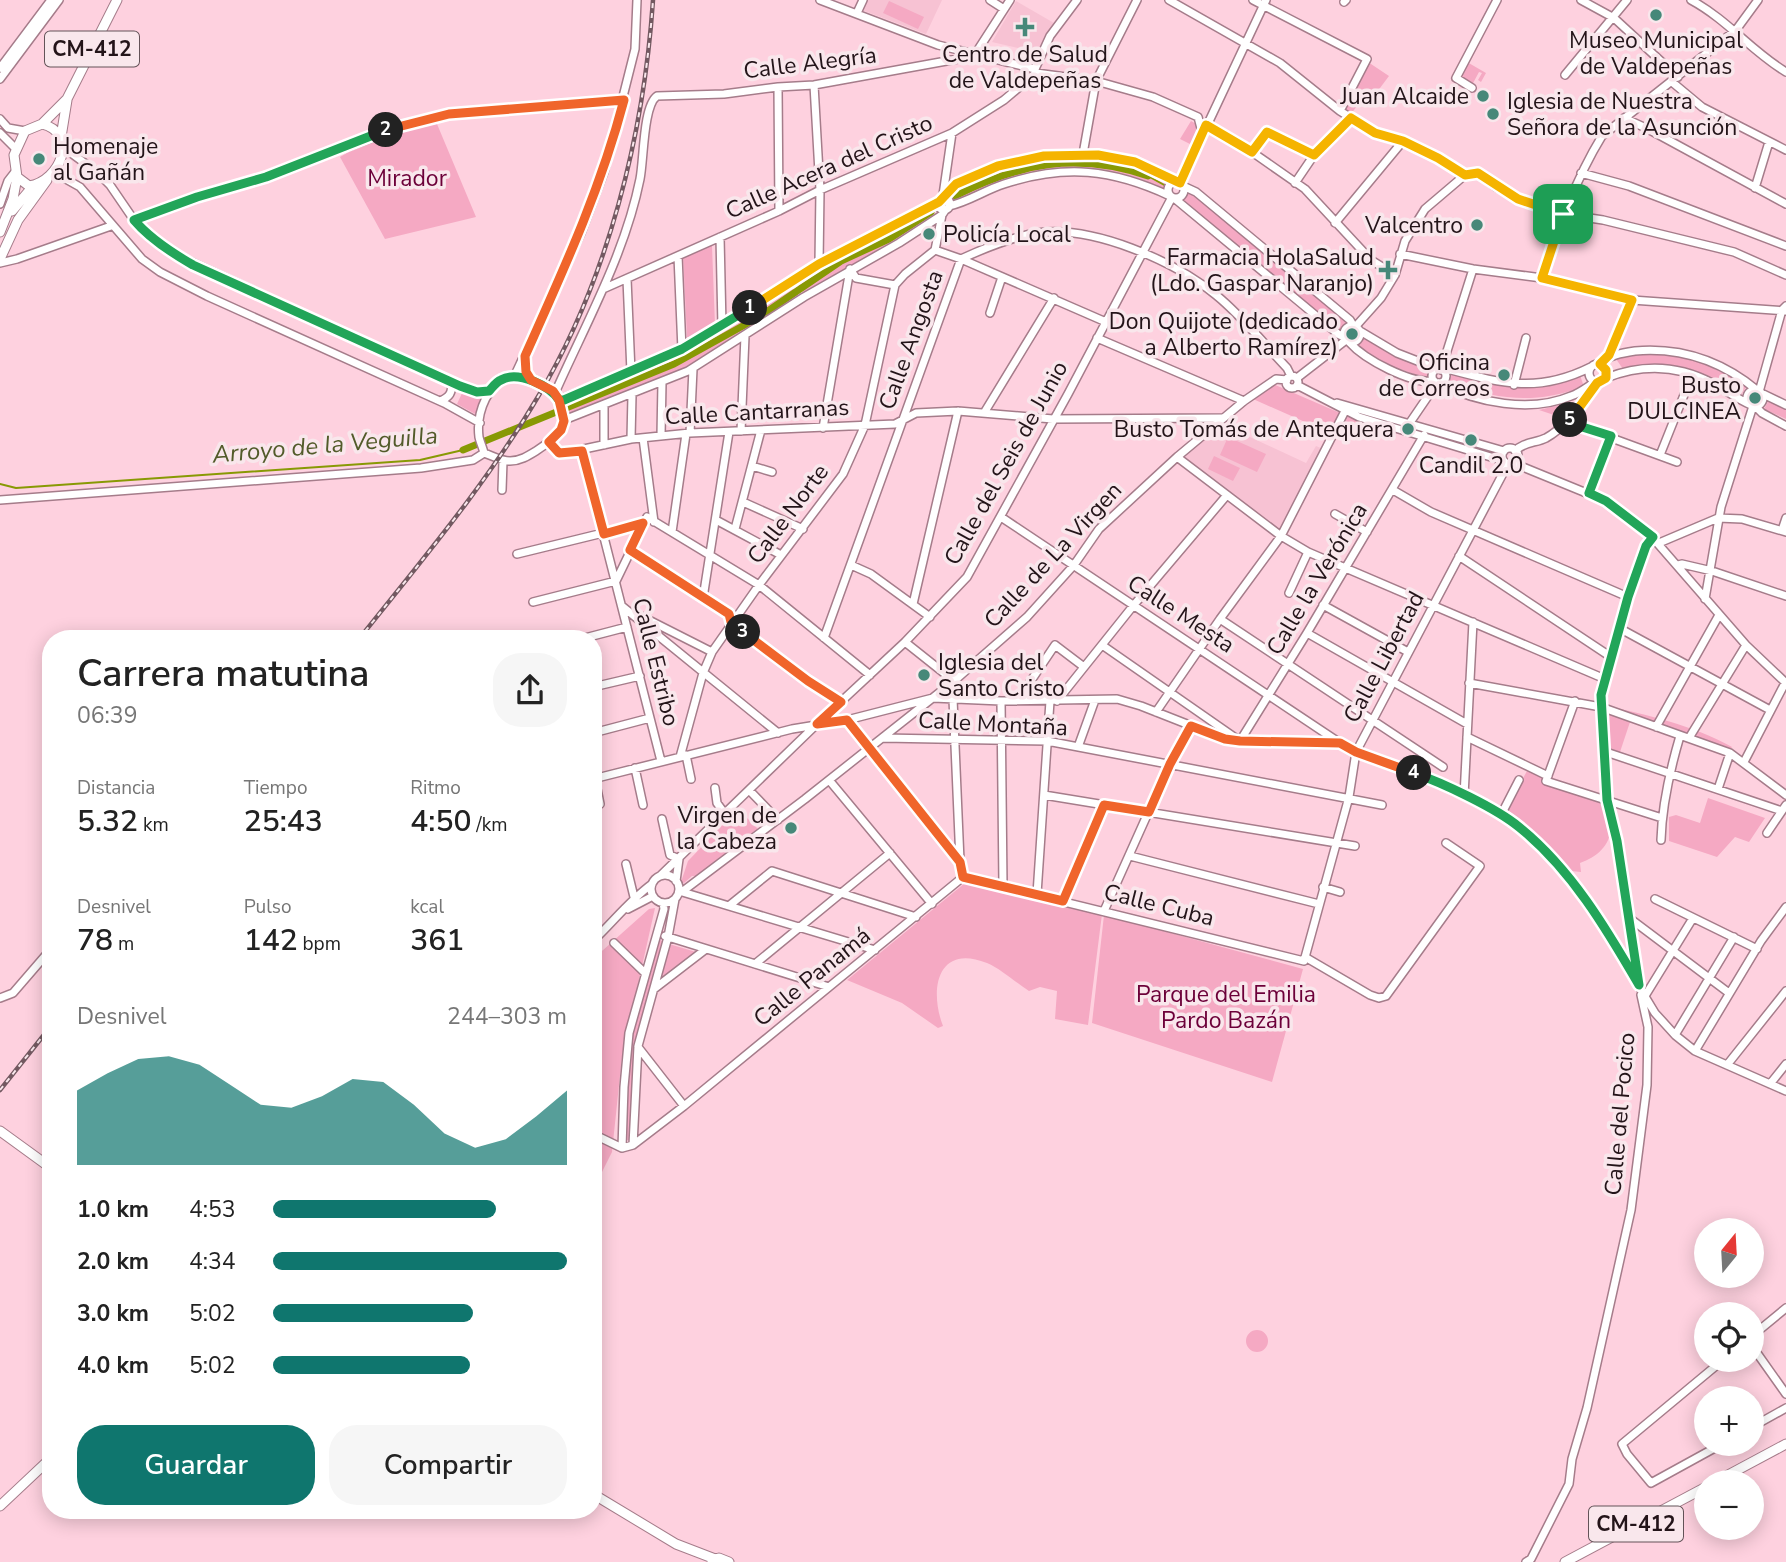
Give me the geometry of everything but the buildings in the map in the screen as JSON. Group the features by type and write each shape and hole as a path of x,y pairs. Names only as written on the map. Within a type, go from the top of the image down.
{"main road":[{"name":"CM-412","path":"5,221 29,191 48,178 63,148 61,137 67,99 117,0"},
{"name":"CM-412","path":"0,232 13,199 16,149 25,131 42,124 67,99"},
{"path":"42,124 53,127 61,137"},
{"path":"16,174 29,186 48,178"},
{"path":"0,261 18,220 44,188 48,178"},
{"path":"0,1131 42,1161"},
{"path":"1737,1470 1786,1444"},
{"path":"0,1506 42,1466"},
{"name":"CM-412","path":"1565,1562 1694,1493"},
{"path":"602,1499 676,1544 712,1561 723,1559 729,1562"},
{"path":"676,1544 696,1562"}],"street":[{"path":"0,68 51,0"},
{"path":"0,79 60,0"},
{"path":"514,377 585,221 604,172 635,49 637,0"},
{"path":"820,0 938,46 1035,71 1096,81 1153,97 1198,117 1204,128 1252,152 1304,189 1371,260 1395,275"},
{"path":"857,13 863,0"},
{"path":"989,0 1004,9"},
{"path":"974,56 1010,0"},
{"path":"1035,71 1050,36 1077,0"},
{"path":"1083,154 1096,81 1137,0"},
{"path":"1169,0 1280,63 1340,111 1375,133 1403,141 1465,175"},
{"path":"1253,0 1265,2 1367,59 1340,111"},
{"path":"1472,88 1456,78 1497,0"},
{"path":"1581,0 1614,18 1702,107 1786,150"},
{"path":"1565,75 1627,0"},
{"path":"1690,0 1711,11 1786,72"},
{"path":"1542,278 1563,214 1581,173 1602,136 1736,30 1758,0"},
{"path":"1180,184 1169,185 1168,191 1172,197 1180,198 1184,194 1180,184 1265,2"},
{"path":"936,62 939,58 938,46"},
{"name":"Calle Alegría","path":"602,289 614,265 636,200 643,164 648,111 652,100 657,96 724,94 814,85 974,56"},
{"name":"Calle Acera del Cristo","path":"602,289 952,133 1004,100 1035,71"},
{"path":"814,85 820,190 819,264"},
{"path":"778,87 779,211"},
{"path":"134,220 197,197 266,177 417,121 449,114 624,100"},
{"path":"1198,117 1214,108"},
{"path":"1295,183 1314,155 1351,118"},
{"path":"1624,118 1786,204"},
{"path":"0,119 8,128 25,131"},
{"path":"1252,152 1267,132 1314,155"},
{"path":"0,133 16,149"},
{"path":"942,199 952,133"},
{"path":"1335,223 1403,141"},
{"path":"1755,188 1769,142"},
{"path":"63,148 110,185 134,220 153,239 193,265 452,382 477,392 489,391"},
{"path":"557,397 631,372 682,349 819,264 942,199 956,184 998,166 1026,159 1083,154 1135,162 1159,171 1196,192 1350,320 1356,328 1397,354 1441,370 1514,385 1552,382 1600,364 1608,357 1632,300"},
{"path":"564,421 693,369 850,270 899,243 946,210 1003,184 1046,174 1071,172 1113,174 1172,197 1347,339 1385,367 1424,383 1437,382 1467,394 1524,405 1570,397 1606,378 1648,367 1677,370 1692,375 1753,405"},
{"path":"1347,339 1357,341 1356,328 1381,298 1395,275 1400,254 1411,229 1425,209 1465,175 1478,173 1518,199 1563,214 1603,220 1734,253 1786,275"},
{"path":"1581,173 1629,186 1786,246"},
{"path":"0,204 8,181 16,174"},
{"path":"48,178 80,187 142,259 179,282 440,401 480,423"},
{"name":"Calle del Seis de Junio","path":"660,876 905,642 967,577 1172,197"},
{"path":"850,270 856,278 895,285 935,250 949,201 942,199"},
{"path":"0,261 17,260 111,226"},
{"name":"Calle Angosta","path":"824,638 961,259 995,245 1040,233 1075,233 1143,253 1219,297 1287,368 1293,380"},
{"path":"720,237 722,326"},
{"path":"935,250 1106,322"},
{"path":"1400,254 1474,269 1542,278 1632,300 1785,309 1759,392 1763,400 1753,405 1718,518 1706,599"},
{"path":"678,256 682,349"},
{"path":"1441,370 1474,269"},
{"path":"823,428 850,270"},
{"path":"990,313 1002,277"},
{"path":"627,279 631,372"},
{"name":"Calle Norte","path":"683,756 702,673 712,652 731,622 843,474 865,425 895,285"},
{"path":"557,397 531,380 514,377 498,381 489,391 480,423 479,438 484,453 503,461 514,461 526,457 549,442 561,430 564,421 557,397 602,289"},
{"path":"984,413 1054,298"},
{"path":"1347,339 1345,329 1356,328"},
{"path":"741,431 745,336"},
{"path":"1097,338 1244,401"},
{"path":"1514,385 1526,338"},
{"name":"Calle de La Virgen","path":"681,891 778,820 954,681 1027,617 1074,565 1100,529 1222,418 1276,379 1293,380 1347,339"},
{"path":"1608,357 1645,350 1677,351 1701,357 1786,405"},
{"path":"525,356 526,372 531,380"},
{"path":"1600,364 1606,370 1606,378"},
{"path":"1591,367 1589,376 1596,382"},
{"path":"672,532 688,433 693,369"},
{"path":"1437,382 1433,373 1441,370"},
{"path":"1660,455 1692,375"},
{"path":"1293,380 1345,411 1504,451 1515,451"},
{"path":"440,401 452,392 452,382"},
{"path":"661,436 662,382"},
{"path":"1408,427 1437,382"},
{"path":"1515,451 1522,445 1547,437 1569,419 1596,382"},
{"path":"1759,392 1752,391 1748,400 1762,414 1786,426"},
{"path":"631,439 632,394"},
{"path":"1570,397 1579,406"},
{"path":"1320,398 1589,493 1606,501 1656,540 1746,645 1786,683 1744,762"},
{"path":"604,406 604,445"},
{"path":"913,604 958,411"},
{"name":"Calle Cantarranas","path":"549,442 559,453 582,451 631,439 688,433 895,424 916,413 958,411 1053,419 1222,418"},
{"path":"1156,712 1281,536 1345,411"},
{"path":"1569,419 1576,425 1676,462"},
{"path":"735,529 761,430"},
{"path":"704,598 729,432"},
{"name":"Calle la Verónica","path":"1240,741 1424,435"},
{"path":"1589,493 1611,436"},
{"path":"643,438 654,522"},
{"name":"Calle Estribo","path":"582,451 661,761"},
{"path":"1504,451 1502,456 1508,463"},
{"path":"1508,463 1517,458 1515,451"},
{"path":"0,500 421,467 473,460 484,453"},
{"path":"1177,457 1281,536 1308,552 1605,679"},
{"path":"502,489 503,461"},
{"name":"Calle Libertad","path":"1305,959 1349,797 1356,752 1508,463"},
{"path":"752,466 772,472"},
{"path":"1393,490 1431,512 1628,597"},
{"path":"1037,894 1047,741 1053,701 1227,495"},
{"path":"743,502 803,529"},
{"path":"1335,514 1367,532"},
{"path":"533,602 616,582 647,517 759,584 870,676"},
{"name":"Calle Mesta","path":"1001,517 1340,743 1356,752 1429,778 1519,827 1563,870 1586,899 1655,1013 1675,1035 1695,1051 1786,1091"},
{"path":"1656,540 1718,518 1742,519 1784,531 1786,518"},
{"path":"716,520 782,555"},
{"path":"517,554 643,523"},
{"name":"Calle del Pocico","path":"1527,1562 1569,1484 1572,1459 1587,1408 1631,1210 1647,1085 1648,1027 1617,841 1607,800 1601,707 1605,679 1628,597 1646,546 1656,540"},
{"path":"630,550 729,614 731,622 808,681 841,702"},
{"path":"1289,593 1308,552"},
{"path":"1459,556 1611,657"},
{"path":"852,565 871,574 930,617"},
{"path":"1678,565 1712,571 1786,596"},
{"path":"1323,605 1408,652"},
{"path":"622,607 712,652"},
{"path":"622,607 778,733"},
{"path":"1656,727 1719,615"},
{"path":"1220,619 1440,765 1429,778"},
{"path":"1464,796 1472,622"},
{"path":"602,634 627,627"},
{"path":"1619,628 1770,710"},
{"path":"1307,633 1467,724"},
{"path":"905,642 954,681"},
{"path":"1018,701 1055,645 1084,667"},
{"path":"1102,645 1240,741"},
{"path":"1661,840 1669,772 1684,737 1746,645"},
{"path":"602,685 640,676"},
{"path":"1469,683 1601,707 1730,753 1786,795"},
{"path":"602,777 933,698 1001,701 1117,699 1225,739 1340,743"},
{"path":"953,699 960,862 963,877"},
{"path":"1078,747 1095,700"},
{"path":"1001,701 1003,885"},
{"path":"1547,778 1575,701"},
{"path":"602,731 650,718"},
{"path":"847,720 960,862"},
{"path":"1104,911 1170,764 1191,726"},
{"path":"1467,737 1547,778 1662,818"},
{"name":"Calle Montaña","path":"882,738 1047,741 1382,805"},
{"path":"1603,751 1784,808 1767,833"},
{"path":"1718,789 1730,753"},
{"path":"683,756 691,779"},
{"path":"635,768 643,805"},
{"path":"829,780 932,904"},
{"path":"1501,815 1519,780"},
{"path":"715,788 717,803 725,814"},
{"path":"749,790 778,820"},
{"path":"1044,795 1355,846"},
{"path":"1063,901 1104,805"},
{"path":"662,819 670,855 679,859 676,881"},
{"name":"Calle Cuba","path":"963,877 1305,959 1379,998 1386,996 1480,866 1446,844"},
{"path":"755,964 890,853"},
{"path":"1130,856 1319,904"},
{"path":"626,864 634,897"},
{"path":"730,905 772,871 916,917"},
{"path":"602,933 625,911 634,897 660,876 669,876 676,881 681,891 875,950"},
{"name":"Calle Panamá","path":"633,1145 684,1107 963,877"},
{"path":"652,884 653,896"},
{"path":"1323,887 1340,892"},
{"path":"602,1139 622,1148 633,1145 638,1046 668,937 675,899 681,891"},
{"path":"625,911 653,896"},
{"path":"622,1148 629,1033 664,909 663,903 653,896"},
{"path":"663,903 675,899"},
{"path":"1655,899 1757,948"},
{"path":"1695,1051 1757,948 1786,907"},
{"path":"1629,917 1729,993"},
{"path":"1645,996 1693,918"},
{"path":"657,934 829,987"},
{"path":"1675,1035 1734,937"},
{"path":"614,943 645,973"},
{"path":"654,989 706,948"},
{"path":"0,998 13,993 42,959"},
{"path":"1727,1065 1786,991"},
{"path":"638,1046 684,1107"},
{"path":"1770,1084 1786,1064"},
{"path":"1764,1326 1786,1308"},
{"path":"1764,1363 1786,1394"},
{"path":"1700,1456 1651,1483 1622,1444 1709,1372"},
{"path":"1764,1420 1786,1408"}],"shaded area":[{"path":"867,0 942,0 926,34 862,10"},
{"name":"Centro de Salud de Valdepeñas","path":"1016,1 1054,23 1035,56 1023,52 1022,49 992,42"},
{"path":"1222,424 1306,463 1316,446 1323,449 1279,529 1184,458 1185,454"}],"green space":[{"path":"889,1 924,17 918,29 883,13"},
{"path":"1368,62 1389,76 1374,96 1366,94 1351,114 1344,107"},
{"path":"1467,62 1486,73 1481,82 1478,80 1482,73 1479,72 1472,85 1459,78"},
{"path":"1191,121 1198,125 1192,145 1180,139"},
{"name":"Mirador","path":"437,124 476,217 385,239 340,157 387,130"},
{"path":"1083,157 1126,163 1171,181 1166,190 1113,172 1060,170 1009,180 957,201 951,193 1004,167 1045,158"},
{"path":"1189,191 1347,321 1339,332 1182,201"},
{"path":"927,203 936,217 920,227 804,293 795,283 896,225"},
{"path":"704,246 712,246 715,325 695,337 687,337 683,256"},
{"path":"789,284 801,299 684,368 569,415 564,401 683,354 745,316"},
{"path":"1363,335 1430,369 1428,379 1388,365 1355,345"},
{"path":"1653,353 1679,356 1702,364 1747,386 1741,395 1685,369 1655,365 1623,369 1616,359"},
{"path":"1452,373 1516,387 1545,385 1580,375 1584,387 1547,396 1516,398 1449,384"},
{"path":"1273,384 1340,413 1330,433 1253,399"},
{"path":"463,391 482,395 477,415 457,404"},
{"path":"1769,400 1786,408 1786,419 1764,409"},
{"path":"1571,403 1569,409 1560,417 1539,410"},
{"path":"1348,416 1380,426 1378,432 1345,422"},
{"path":"1228,437 1266,454 1257,472 1220,455"},
{"path":"1214,456 1240,468 1233,481 1208,469"},
{"path":"1603,705 1685,727 1732,747 1728,753 1630,722 1620,752 1606,748"},
{"path":"1527,771 1599,797 1609,819 1610,834 1600,852 1580,863 1581,872 1571,871 1523,825 1505,812"},
{"path":"1708,798 1765,818 1749,842 1735,837 1717,857 1669,841 1669,817 1676,815 1700,823"},
{"path":"738,809 761,832 699,876 692,876 684,883 681,882 688,861"},
{"path":"965,883 1102,914 1088,1025 1055,1019 1057,991 1040,987 1029,991 987,963 970,958 957,959 947,965 941,974 937,998 943,1026 938,1028 902,1003 847,980"},
{"path":"655,908 622,1056 612,1152 602,1172 602,951 649,909"},
{"name":"Parque del Emilia Pardo Bazán","path":"1104,915 1303,969 1272,1082 1092,1023"},
{"path":"658,939 662,941 637,1036 630,1140 625,1140 632,1039"},
{"path":"669,944 696,952 658,981"},
{"path":"1253,1330 1261,1330 1268,1337 1268,1345 1261,1352 1253,1352 1246,1345 1246,1337"}],"waterway":[{"name":"Arroyo de la Veguilla","path":"955,196 1003,176 1049,165 1097,164 1148,176"},
{"name":"Arroyo de la Veguilla","path":"1148,176 1166,186"},
{"name":"Arroyo de la Veguilla","path":"463,450 674,364 759,317 841,261 889,239 931,212"},
{"name":"Arroyo de la Veguilla","path":"0,484 16,488 420,460 463,450"}],"railway":[{"path":"366,630 498,459 539,395 585,303 603,254 631,153 641,102 653,0"},
{"path":"0,1090 42,1037"}],"place":[{"name":"Museo Municipal de Valdepeñas","path":"1656,15"},
{"name":"Centro de Salud de Valdepeñas","path":"1025,27"},
{"name":"Juan Alcaide","path":"1483,96"},
{"name":"Iglesia de Nuestra Señora de la Asunción","path":"1493,114"},
{"name":"Homenaje al Gañán","path":"39,159"},
{"name":"Valcentro","path":"1477,225"},
{"name":"Policía Local","path":"929,234"},
{"name":"Farmacia HolaSalud (Ldo. Gaspar Naranjo)","path":"1388,270"},
{"name":"Don Quijote (dedicado a Alberto Ramírez)","path":"1352,334"},
{"name":"Oficina de Correos","path":"1504,375"},
{"name":"Busto DULCINEA","path":"1755,398"},
{"name":"Busto Tomás de Antequera","path":"1408,429"},
{"name":"Candil 2.0","path":"1471,440"},
{"name":"Iglesia del Santo Cristo","path":"924,675"},
{"name":"Virgen de la Cabeza","path":"791,828"}],"route":[{"path":"1563,214 1518,199 1478,173 1465,175 1438,158 1403,141 1375,133 1351,118 1314,155 1267,132 1252,152 1206,125 1180,183 1135,162 1083,154 1026,159 968,178 948,190 939,202 819,264 682,349 559,400 553,391 520,377 504,378 489,391 477,392 460,386 193,265 153,239 134,220 197,197 266,177 417,121 449,114 624,100 604,172 581,233 525,356 526,372 531,380 553,391 555,393 559,400 564,421 561,430 549,442 559,453 582,451 604,534 643,523 630,550 729,614 731,622 808,681 841,702 817,724 847,720 960,862 963,877 1063,901 1104,805 1149,812 1170,764 1191,726 1225,739 1240,741 1340,743 1356,752 1429,778 1519,827 1563,870 1586,899 1639,985 1617,841 1607,800 1601,695 1628,597 1646,546 1653,537 1606,501 1589,493 1611,436 1576,425 1569,419 1597,383 1606,378 1606,370 1600,364 1609,355 1632,300 1542,278 1563,214"}]}
